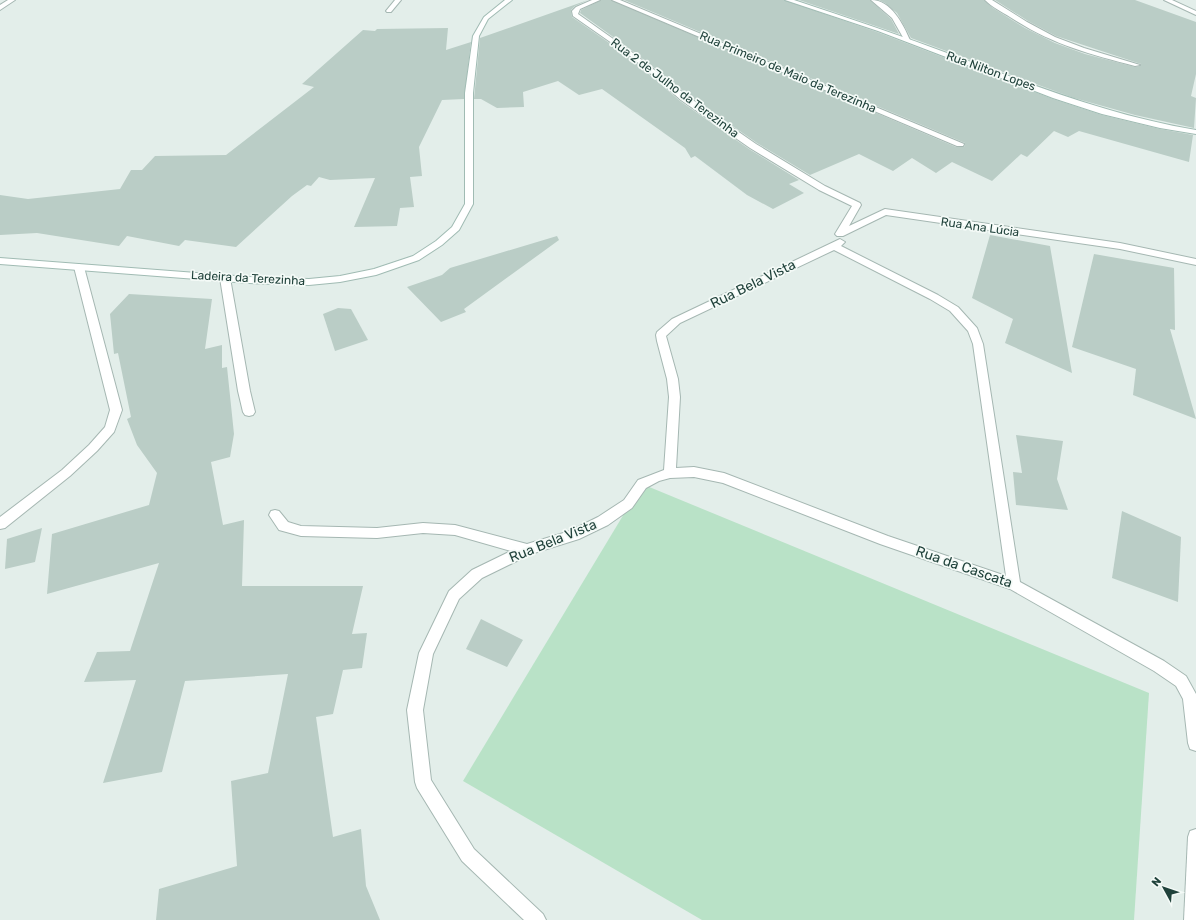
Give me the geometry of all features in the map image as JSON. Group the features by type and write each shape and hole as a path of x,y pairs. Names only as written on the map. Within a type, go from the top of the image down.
{"street":[{"path":"0,8 12,0"},
{"path":"389,10 398,0"},
{"name":"Ladeira da Terezinha","path":"0,261 280,282 309,282 340,279 376,272 416,258 439,243 456,228 469,204 470,93 476,36 486,18 509,0"},
{"name":"Rua 2 de Julho da Terezinha","path":"597,0 578,8 575,11 575,15 632,54 684,98 753,146 822,188 857,204 840,234"},
{"name":"Rua Primeiro de Maio da Terezinha","path":"615,0 960,144"},
{"name":"Rua Nilton Lopes","path":"788,0 906,40 1056,96 1105,112 1160,126 1196,132"},
{"path":"874,0 893,14 900,24 906,40"},
{"path":"988,0 1032,28 1062,43 1089,53 1137,65"},
{"path":"1167,0 1196,13"},
{"path":"1182,6 1196,3"},
{"name":"Rua Ana Lúcia","path":"840,234 885,212 1120,246 1196,262"},
{"path":"840,234 841,241 834,246 954,309 973,330 978,344 1014,585"},
{"name":"Rua Bela Vista","path":"537,920 468,855 423,782 416,710 426,653 454,595 477,574 527,550 574,535 603,521 628,504 642,484 670,473 674,388 672,372 662,343 661,335 668,327 676,321 834,246"},
{"path":"0,524 66,473 110,429 116,410 79,267"},
{"path":"225,278 244,391 249,412"},
{"name":"Rua da Cascata","path":"670,473 694,472 724,478 885,540 1014,585 1159,666 1181,681 1190,698 1196,743"},
{"path":"275,515 284,526 301,531 377,533 429,528 455,530 527,550"},
{"path":"1193,920 1196,837"}],"green space":[{"path":"642,484 1149,693 1134,920 702,920 463,781"}],"building":[{"path":"588,0 575,6 571,10 572,17 628,56 680,101 749,149 799,180 789,184 804,193 773,209 747,195 695,156 691,158 685,148 602,89 579,95 558,81 523,92 524,107 497,108 481,99 474,99 480,38"},
{"path":"601,0 611,0 956,147 964,147 965,143 624,0 784,0 877,32 1053,99 1102,115 1160,129 1193,135 1189,162 1079,131 1068,137 1054,131 1027,157 1021,154 992,181 952,162 936,173 912,158 893,171 859,154 810,175 757,143 688,95 634,52 580,13 581,10"},
{"path":"799,0 870,0 891,19 899,34"},
{"path":"879,0 984,0 993,8 1025,28 1055,43 1085,54 1135,67 1140,66 1141,64 1056,36 1028,21 995,0 1135,0 1196,22 1196,74 1191,96 1196,98 1194,128 1135,115 1074,98 911,38 897,13"},
{"path":"448,28 446,50 471,42 464,99 442,100 419,147 422,176 410,177 414,207 400,208 397,226 354,227 375,178 330,180 319,177 311,186 307,185 292,196 236,247 185,240 179,246 127,236 119,246 37,233 0,235 0,195 28,199 120,189 131,170 142,170 155,156 226,155 314,87 302,84 363,30 375,31 377,29"},
{"path":"990,235 1050,246 1072,373 1005,343 1013,319 972,298"},
{"path":"557,236 559,240 464,309 466,312 441,322 407,287 442,275 450,268"},
{"path":"1094,254 1174,268 1175,330 1170,329 1196,419 1133,395 1136,369 1072,347"},
{"path":"129,294 212,299 205,349 222,345 222,368 227,367 234,434 230,457 211,462 223,525 244,520 242,586 363,586 352,634 367,633 362,668 343,670 333,714 316,717 333,837 361,829 366,886 380,920 156,920 159,889 237,866 231,781 268,773 288,674 185,681 162,772 103,783 136,680 84,682 97,652 130,651 159,563 47,594 52,534 149,505 157,473 137,445 127,419 131,417 118,353 114,354 110,314"},
{"path":"338,308 351,309 368,340 335,351 323,314"},
{"path":"1016,435 1063,441 1057,479 1068,510 1016,505 1013,472 1022,473"},
{"path":"1122,511 1181,537 1178,602 1112,578"},
{"path":"42,528 35,562 5,569 7,539"},
{"path":"481,619 523,640 507,667 466,649"}]}
